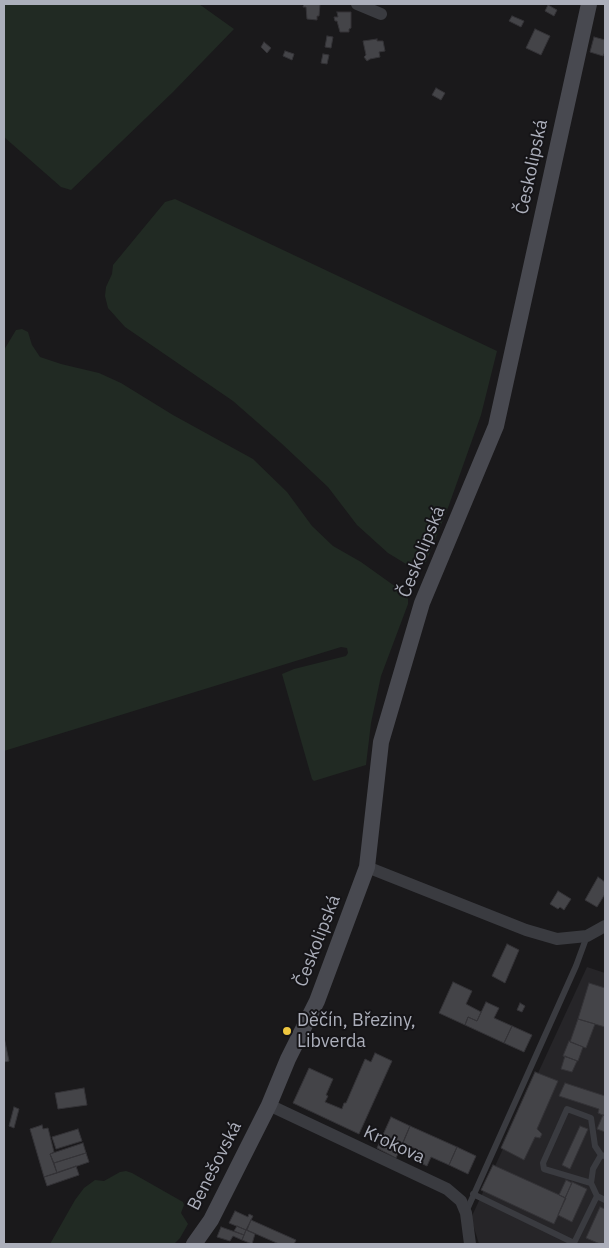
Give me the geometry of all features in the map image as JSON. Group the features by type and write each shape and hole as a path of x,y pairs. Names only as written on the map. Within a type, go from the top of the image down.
{"main road":[{"name":"Českolipská","path":"269,1105 288,1059 317,1001 367,867 381,742 422,603 496,426 589,4"},
{"name":"Benešovská","path":"194,1244 211,1220 269,1105"}],"street":[{"path":"357,4 381,14"},
{"path":"367,867 526,930 557,939 587,936 605,926"},
{"name":"Krokova","path":"269,1105 447,1189 461,1201 466,1213 470,1244"}],"lane":[{"path":"466,1213 576,966 587,936"},
{"path":"591,1183 544,1169 543,1163 567,1109 591,1118 595,1146 603,1156 593,1169 591,1183 597,1196 605,1200"},
{"path":"473,1194 576,1243 597,1196"}],"shaded area":[{"path":"4,4 199,4 234,29 173,92 71,190 61,187 4,137"},
{"path":"175,199 497,351 481,415 449,505 426,562 411,567 388,553 357,525 328,487 233,401 125,327 108,308 105,296 106,287 112,274 113,265 165,202"},
{"path":"22,329 28,332 32,345 40,357 99,373 121,383 173,415 253,459 287,492 312,526 333,546 361,562 403,592 408,599 408,604 381,676 371,723 366,765 314,781 312,779 282,674 294,669 346,656 348,653 347,648 341,647 4,751 4,350 16,330"},
{"path":"587,967 605,973 605,1244 479,1244 471,1218"},
{"path":"126,1171 183,1202 184,1205 181,1213 188,1224 174,1244 50,1244 84,1188 95,1180 104,1181 120,1172"}],"building":[{"path":"304,4 320,4 317,20 307,19 306,7 303,7"},
{"path":"548,5 557,10 554,16 545,11"},
{"path":"337,12 351,12 351,28 349,32 340,32 334,17 338,17"},
{"path":"512,16 524,21 521,27 509,21"},
{"path":"535,29 550,36 541,55 526,48"},
{"path":"327,36 333,37 331,48 325,47"},
{"path":"594,37 605,40 603,56 590,52"},
{"path":"377,39 377,41 383,41 385,51 379,52 380,57 367,61 364,57 366,55 363,41"},
{"path":"264,42 271,48 267,53 261,47"},
{"path":"285,51 294,54 292,60 283,56"},
{"path":"323,54 329,55 327,64 321,63"},
{"path":"436,88 445,93 441,100 432,95"},
{"path":"598,877 605,882 605,894 597,907 585,900"},
{"path":"558,891 571,899 564,910 550,904"},
{"path":"507,944 519,950 505,983 492,976"},
{"path":"453,982 472,991 466,1004 481,1012 477,1021 468,1017 465,1025 439,1013"},
{"path":"589,983 605,988 605,1027 578,1019"},
{"path":"486,1002 499,1008 494,1018 512,1026 504,1043 465,1025 468,1017 477,1021"},
{"path":"520,1003 525,1006 522,1012 517,1010"},
{"path":"578,1019 595,1024 586,1048 570,1042"},
{"path":"512,1026 532,1035 524,1052 504,1043"},
{"path":"4,1037 9,1061 4,1062"},
{"path":"569,1041 583,1047 578,1061 563,1056"},
{"path":"375,1053 392,1061 359,1134 293,1103 309,1068 333,1079 325,1102 342,1109 365,1059 371,1062"},
{"path":"565,1056 577,1061 572,1072 561,1069"},
{"path":"535,1072 558,1081 537,1129 542,1134 540,1138 535,1137 524,1160 501,1148"},
{"path":"565,1083 605,1096 605,1116 598,1113 599,1109 559,1096"},
{"path":"84,1088 87,1105 58,1109 55,1093"},
{"path":"14,1107 19,1109 14,1128 9,1126"},
{"path":"603,1115 605,1116 605,1132 597,1129"},
{"path":"391,1117 410,1126 396,1158 377,1148"},
{"path":"42,1125 43,1129 48,1128 54,1152 50,1154 57,1173 44,1177 30,1129"},
{"path":"410,1126 457,1147 449,1165 431,1157 427,1166 414,1160 418,1150 403,1143"},
{"path":"580,1126 588,1129 570,1169 562,1165"},
{"path":"78,1129 82,1141 56,1149 52,1137"},
{"path":"83,1143 86,1153 54,1163 50,1154"},
{"path":"457,1147 476,1156 468,1174 449,1165"},
{"path":"86,1153 89,1162 57,1173 54,1163"},
{"path":"493,1165 566,1198 554,1224 481,1190"},
{"path":"76,1166 79,1175 47,1186 44,1177"},
{"path":"566,1180 572,1183 565,1198 559,1195"},
{"path":"572,1182 587,1189 572,1222 558,1215"},
{"path":"600,1207 605,1209 605,1244 600,1244 586,1238"},
{"path":"235,1211 248,1217 249,1214 253,1216 246,1230 229,1223"},
{"path":"251,1220 296,1240 294,1244 279,1244 247,1230"},
{"path":"237,1226 246,1230 244,1235 234,1231"},
{"path":"221,1227 244,1235 242,1240 233,1236 230,1241 217,1237"},
{"path":"246,1230 255,1234 252,1244 242,1240"}],"place":[{"name":"Děčín, Březiny, Libverda","path":"287,1031"}]}
